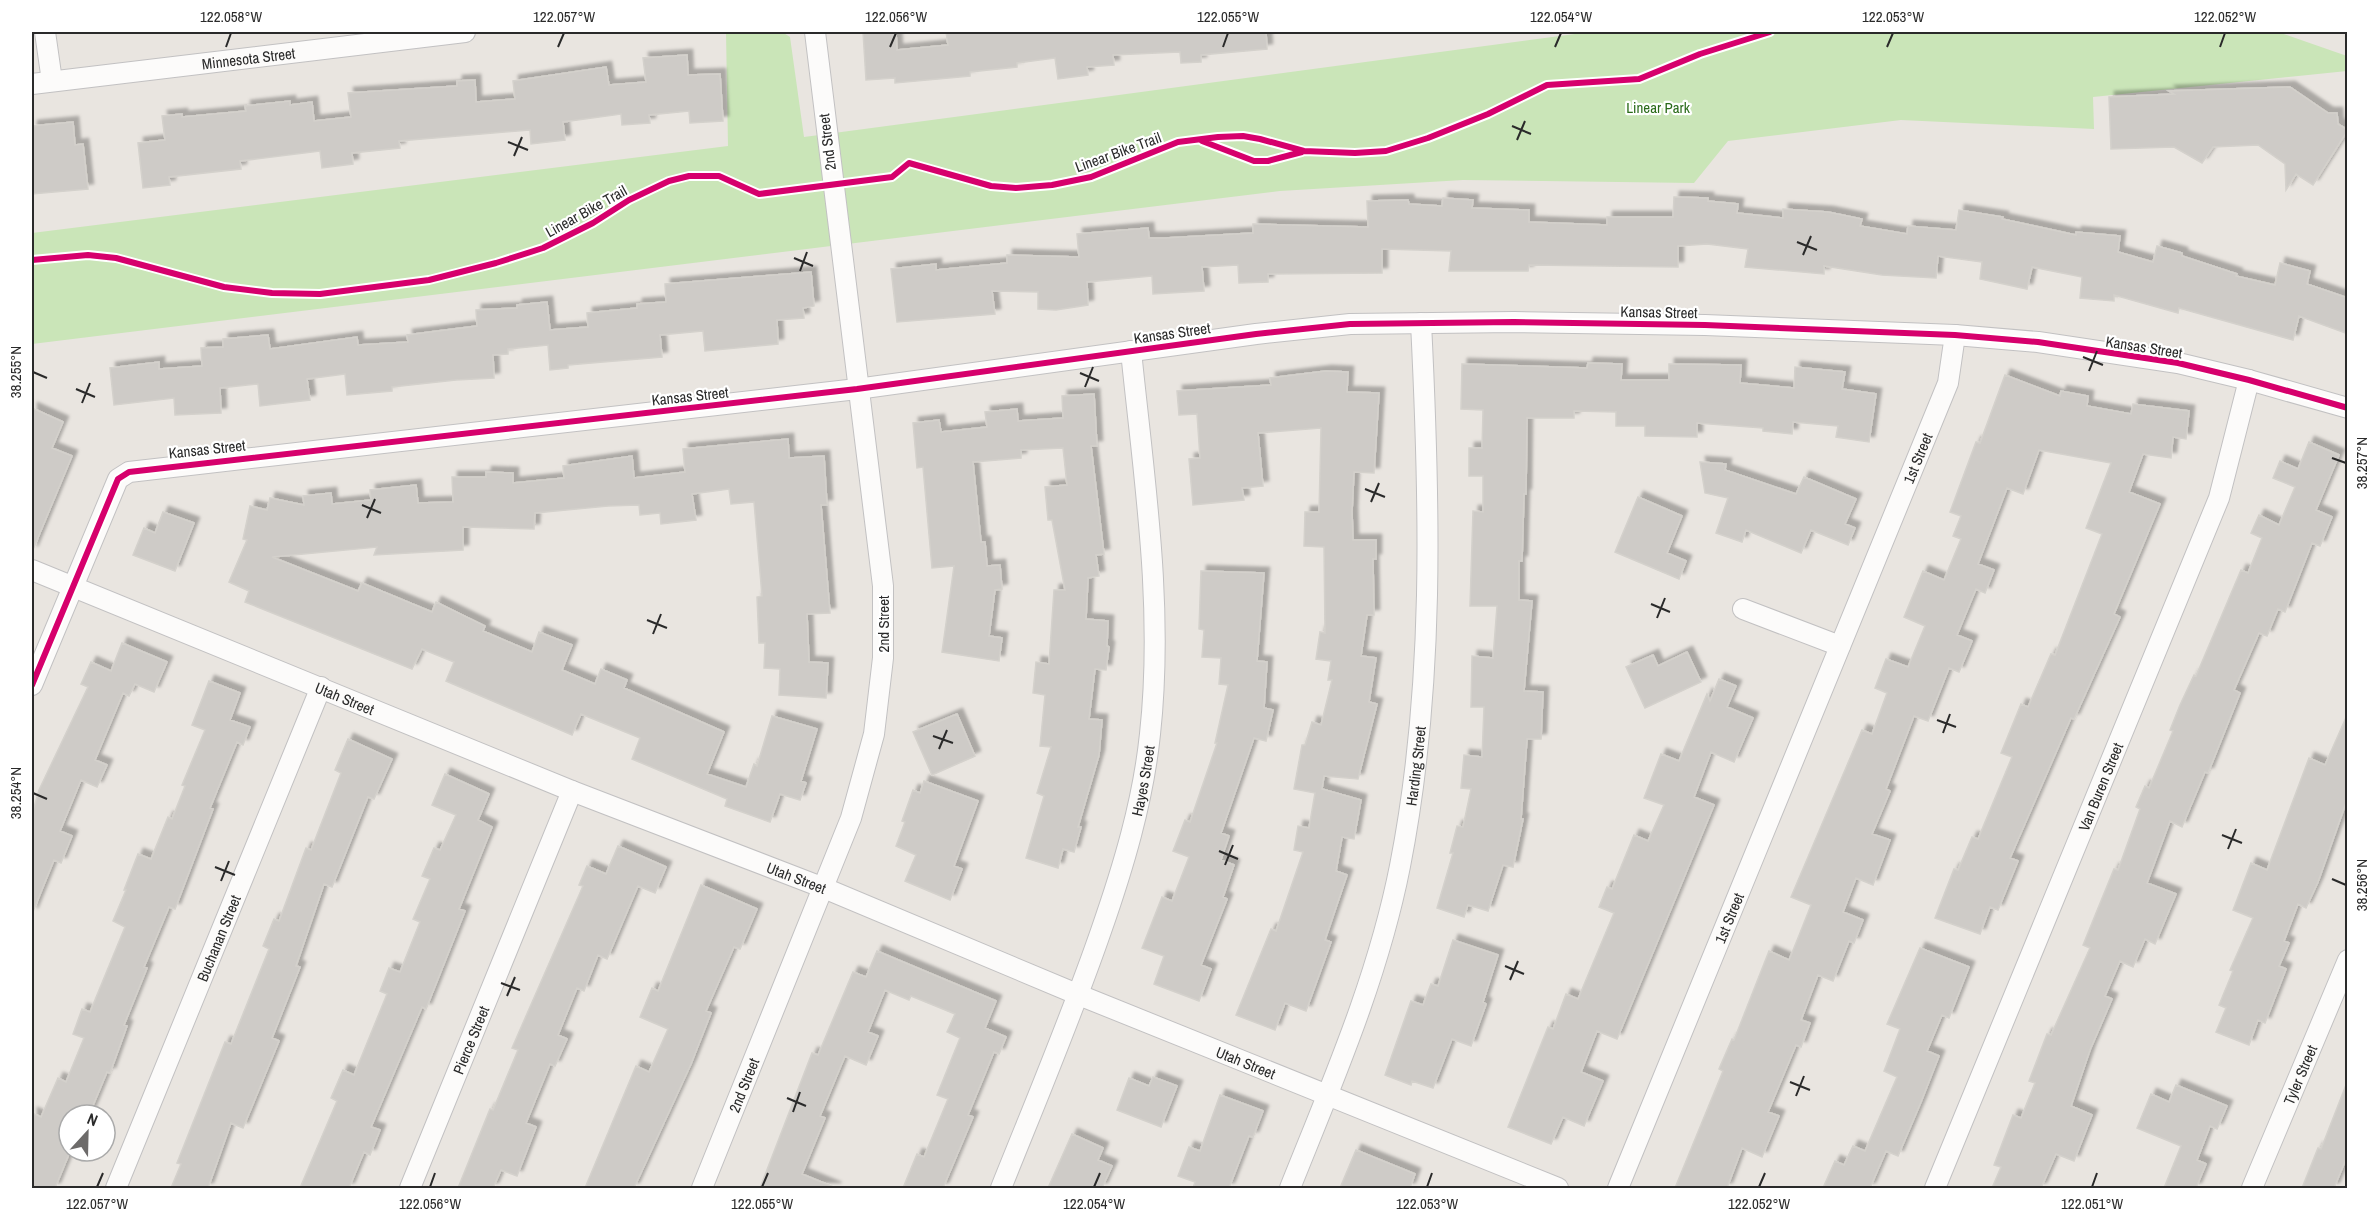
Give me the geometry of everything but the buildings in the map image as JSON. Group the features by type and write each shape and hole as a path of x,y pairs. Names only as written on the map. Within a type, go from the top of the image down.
{"street":[{"path":"45,32 52,81"},
{"name":"Minnesota Street","path":"32,84 465,32"},
{"name":"2nd Street","path":"702,1188 851,818 874,734 883,658 883,586 815,32"},
{"name":"Kansas Street","path":"32,686 71,587 118,479 141,469 858,389 1256,334 1350,324 1421,323 1693,325 1955,335 2038,342 2154,360 2249,380 2348,408"},
{"name":"Harding Street","path":"1290,1188 1344,1055 1378,951 1400,867 1417,752 1424,657 1428,484 1421,323"},
{"name":"1st Street","path":"1618,1188 1948,383 1955,335"},
{"name":"Hayes Street","path":"1001,1188 1079,995 1122,870 1137,810 1150,736 1156,650 1154,575 1131,351"},
{"name":"Van Buren Street","path":"1935,1188 2219,498 2249,380"},
{"name":"Utah Street","path":"32,570 572,791 824,888 1079,995 1558,1188"},
{"path":"1743,609 1840,646"},
{"name":"Buchanan Street","path":"116,1188 321,687"},
{"name":"Pierce Street","path":"410,1188 572,791"},
{"name":"Tyler Street","path":"2252,1188 2348,960"}],"green space":[{"name":"Linear Park","path":"726,32 782,32 790,37 804,137 1590,32 2278,32 2347,56 2347,71 2093,97 2094,129 1901,120 1728,141 1694,183 1463,180 1280,191 32,344 32,233 728,146"}],"cycle path":[{"name":"Linear Bike Trail","path":"32,260 88,255 116,258 224,287 272,293 320,294 429,280 543,248 593,223 629,200 669,181 689,176 719,176 759,194 892,177 909,163 991,186 1016,188 1052,185 1091,177 1178,142 1218,137 1243,136 1304,151 1355,153 1386,151 1428,138 1488,114 1547,85 1639,79 1700,54 1770,32"},
{"path":"1202,141 1254,161 1268,161 1302,152"},
{"path":"32,685 118,479 129,472 857,389 1256,334 1350,324 1514,322 1705,325 1955,335 2038,342 2178,363 2348,408"}]}
